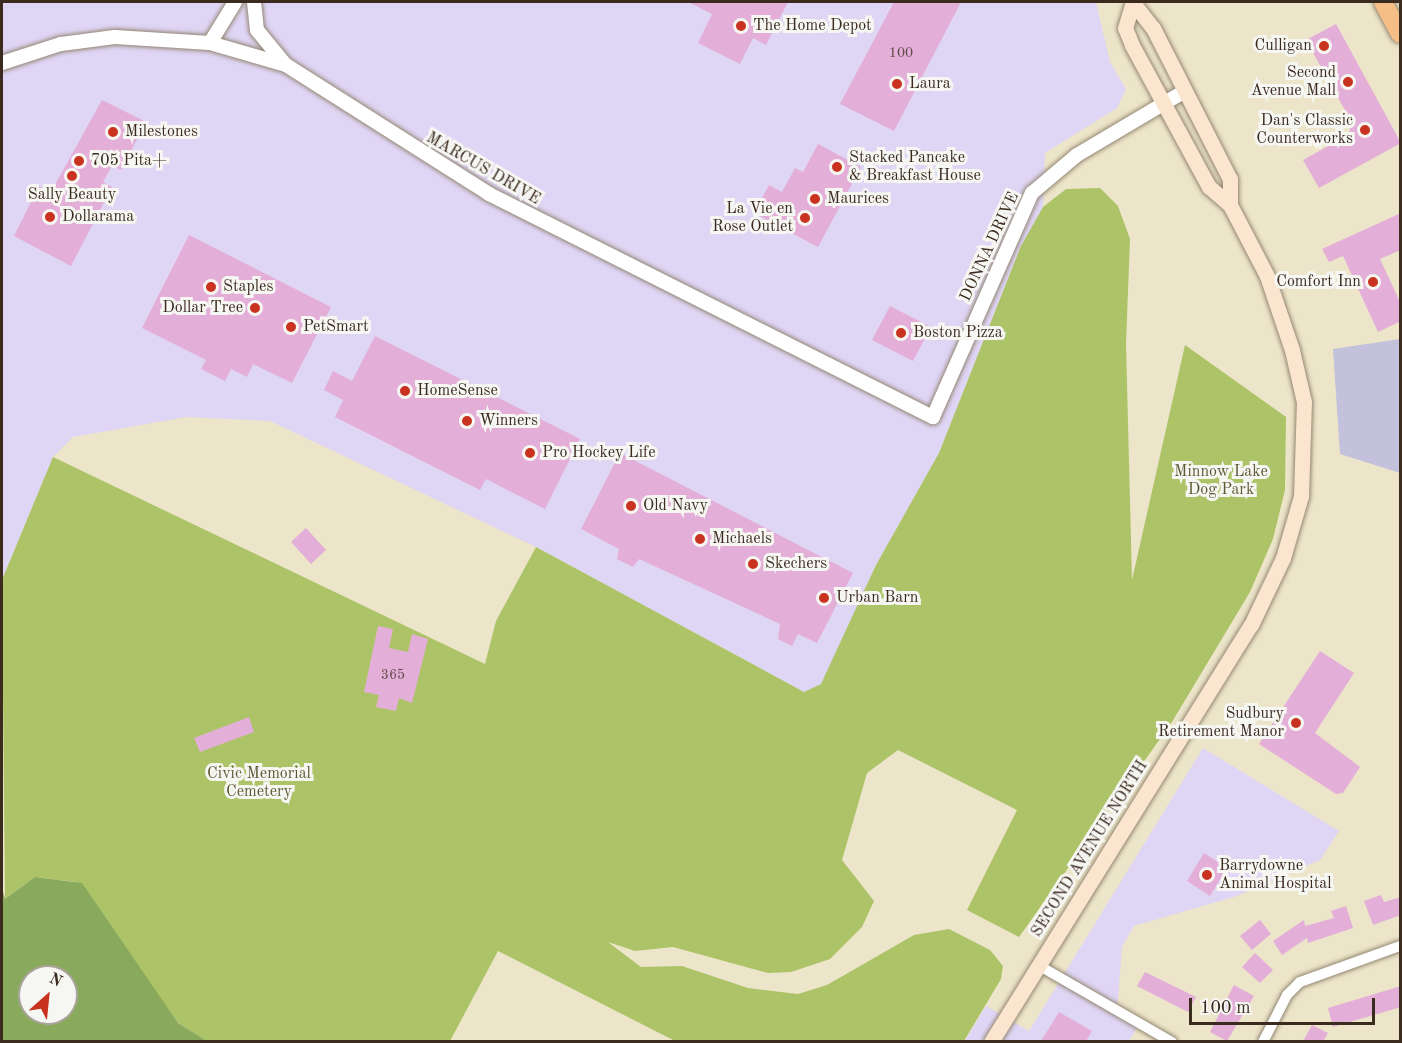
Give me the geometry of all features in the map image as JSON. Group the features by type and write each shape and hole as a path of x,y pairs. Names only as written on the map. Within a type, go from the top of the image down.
{"main road":[{"path":"1383,2 1401,34"},
{"name":"SECOND AVENUE NORTH","path":"1133,3 1185,91 1230,179 1230,205"},
{"name":"SECOND AVENUE NORTH","path":"991,1041 1251,624 1295,521 1305,444 1302,387 1267,276 1230,205 1209,187 1125,28 1133,3"}],"street":[{"path":"210,43 235,2"},
{"path":"254,2 258,30 286,64"},
{"name":"MARCUS DRIVE","path":"2,63 85,39 172,38 210,43 286,64 489,194 933,417"},
{"name":"DONNA DRIVE","path":"933,417 1032,193 1077,154 1185,91"},
{"path":"1263,1041 1287,995 1300,982 1401,946"},
{"path":"1038,965 1172,1041"}],"shaded area":[{"path":"2,2 1096,2 1110,62 1126,89 1117,108 1045,153 1043,207 1021,246 939,453 876,565 821,685 804,692 536,547 270,421 186,417 73,437 53,457 2,580"},
{"path":"1400,339 1400,473 1340,454 1333,349"},
{"path":"1203,748 1339,831 1320,860 1237,896 1134,926 1122,947 1117,1011 1139,1024 1129,1041 964,1042 986,1006 1029,1031"}],"green space":[{"path":"1100,188 1118,206 1130,239 1126,344 1132,580 1185,345 1286,417 1285,490 1273,539 1250,592 1172,722 1019,937 967,910 1017,810 898,750 867,773 842,860 874,901 862,927 830,959 791,972 768,973 673,947 635,951 608,942 641,967 682,966 748,988 798,994 827,985 914,935 949,929 990,950 1003,966 1001,979 964,1041 675,1041 498,951 450,1041 207,1041 178,1023 76,882 35,877 5,899 2,580 53,457 485,664 496,621 536,547 804,692 821,684 876,565 939,453 1021,246 1043,207 1066,189"},
{"path":"35,877 82,883 178,1023 207,1041 2,1041 2,888 5,899"}],"building":[{"name":"The Home Depot","path":"688,2 788,2 766,45 753,38 740,64 698,43 712,14"},
{"path":"894,2 961,2 894,131 840,104"},
{"name":"Second Avenue Mall","path":"1336,24 1401,143 1319,188 1303,160 1348,135 1352,123 1306,40"},
{"path":"102,100 146,122 121,170 112,166 103,182 112,187 71,266 14,236 39,186 51,192"},
{"path":"818,144 861,167 818,247 754,213 769,185 782,192 795,168 803,172"},
{"name":"Comfort Inn","path":"1401,213 1401,250 1380,259 1401,304 1401,321 1378,332 1343,256 1329,262 1322,249"},
{"path":"189,235 331,307 292,383 253,364 247,377 231,369 225,381 201,369 206,360 142,328"},
{"name":"Boston Pizza","path":"890,306 931,327 913,361 872,340"},
{"path":"375,336 580,439 545,509 486,479 480,490 335,417 343,400 324,390 333,371 352,381"},
{"path":"620,453 853,573 817,643 798,634 792,646 778,639 780,624 639,559 633,567 617,559 619,549 581,529"},
{"path":"306,528 326,550 311,564 291,542"},
{"path":"378,626 393,629 389,648 408,652 412,634 428,639 412,703 399,698 396,711 376,707 379,695 364,692"},
{"name":"Sudbury Retirement Manor","path":"1320,651 1354,673 1315,733 1360,767 1343,793 1336,794 1259,744"},
{"path":"249,717 254,732 200,752 194,738"},
{"name":"Barrydowne Animal Hospital","path":"1204,853 1227,868 1210,896 1187,881"},
{"path":"1381,895 1384,902 1401,897 1401,915 1373,925 1364,901"},
{"path":"1346,906 1353,928 1308,943 1307,938 1282,955 1273,941 1304,920 1305,926 1334,918 1331,911"},
{"path":"1260,920 1271,934 1252,950 1240,936"},
{"path":"1255,953 1273,970 1260,983 1242,967"},
{"path":"1145,972 1196,997 1188,1012 1137,986"},
{"path":"1234,985 1254,996 1227,1041 1210,1032"},
{"path":"1401,986 1401,1007 1333,1027 1328,1008"},
{"path":"1059,1012 1092,1031 1086,1041 1041,1041"},
{"path":"1312,1025 1328,1033 1323,1041 1303,1041"}],"place":[{"name":"The Home Depot","path":"741,26"},
{"name":"Culligan","path":"1324,46"},
{"name":"Second Avenue Mall","path":"1348,82"},
{"name":"Laura","path":"897,84"},
{"name":"Dan's Classic Counterworks","path":"1365,130"},
{"name":"Milestones","path":"113,132"},
{"name":"705 Pita+","path":"79,161"},
{"name":"Stacked Pancake & Breakfast House","path":"837,167"},
{"name":"Sally Beauty","path":"72,176"},
{"name":"Maurices","path":"815,199"},
{"name":"Dollarama","path":"50,217"},
{"name":"La Vie en Rose Outlet","path":"805,218"},
{"name":"Comfort Inn","path":"1373,282"},
{"name":"Staples","path":"211,287"},
{"name":"Dollar Tree","path":"255,308"},
{"name":"PetSmart","path":"291,327"},
{"name":"Boston Pizza","path":"901,333"},
{"name":"HomeSense","path":"405,391"},
{"name":"Winners","path":"467,421"},
{"name":"Pro Hockey Life","path":"530,453"},
{"name":"Old Navy","path":"631,506"},
{"name":"Michaels","path":"700,539"},
{"name":"Skechers","path":"753,564"},
{"name":"Urban Barn","path":"824,598"},
{"name":"Sudbury Retirement Manor","path":"1296,723"},
{"name":"Barrydowne Animal Hospital","path":"1207,875"}],"park label":[{"name":"Minnow Lake Dog Park","path":"1221,481"},
{"name":"Civic Memorial Cemetery","path":"259,783"}]}
